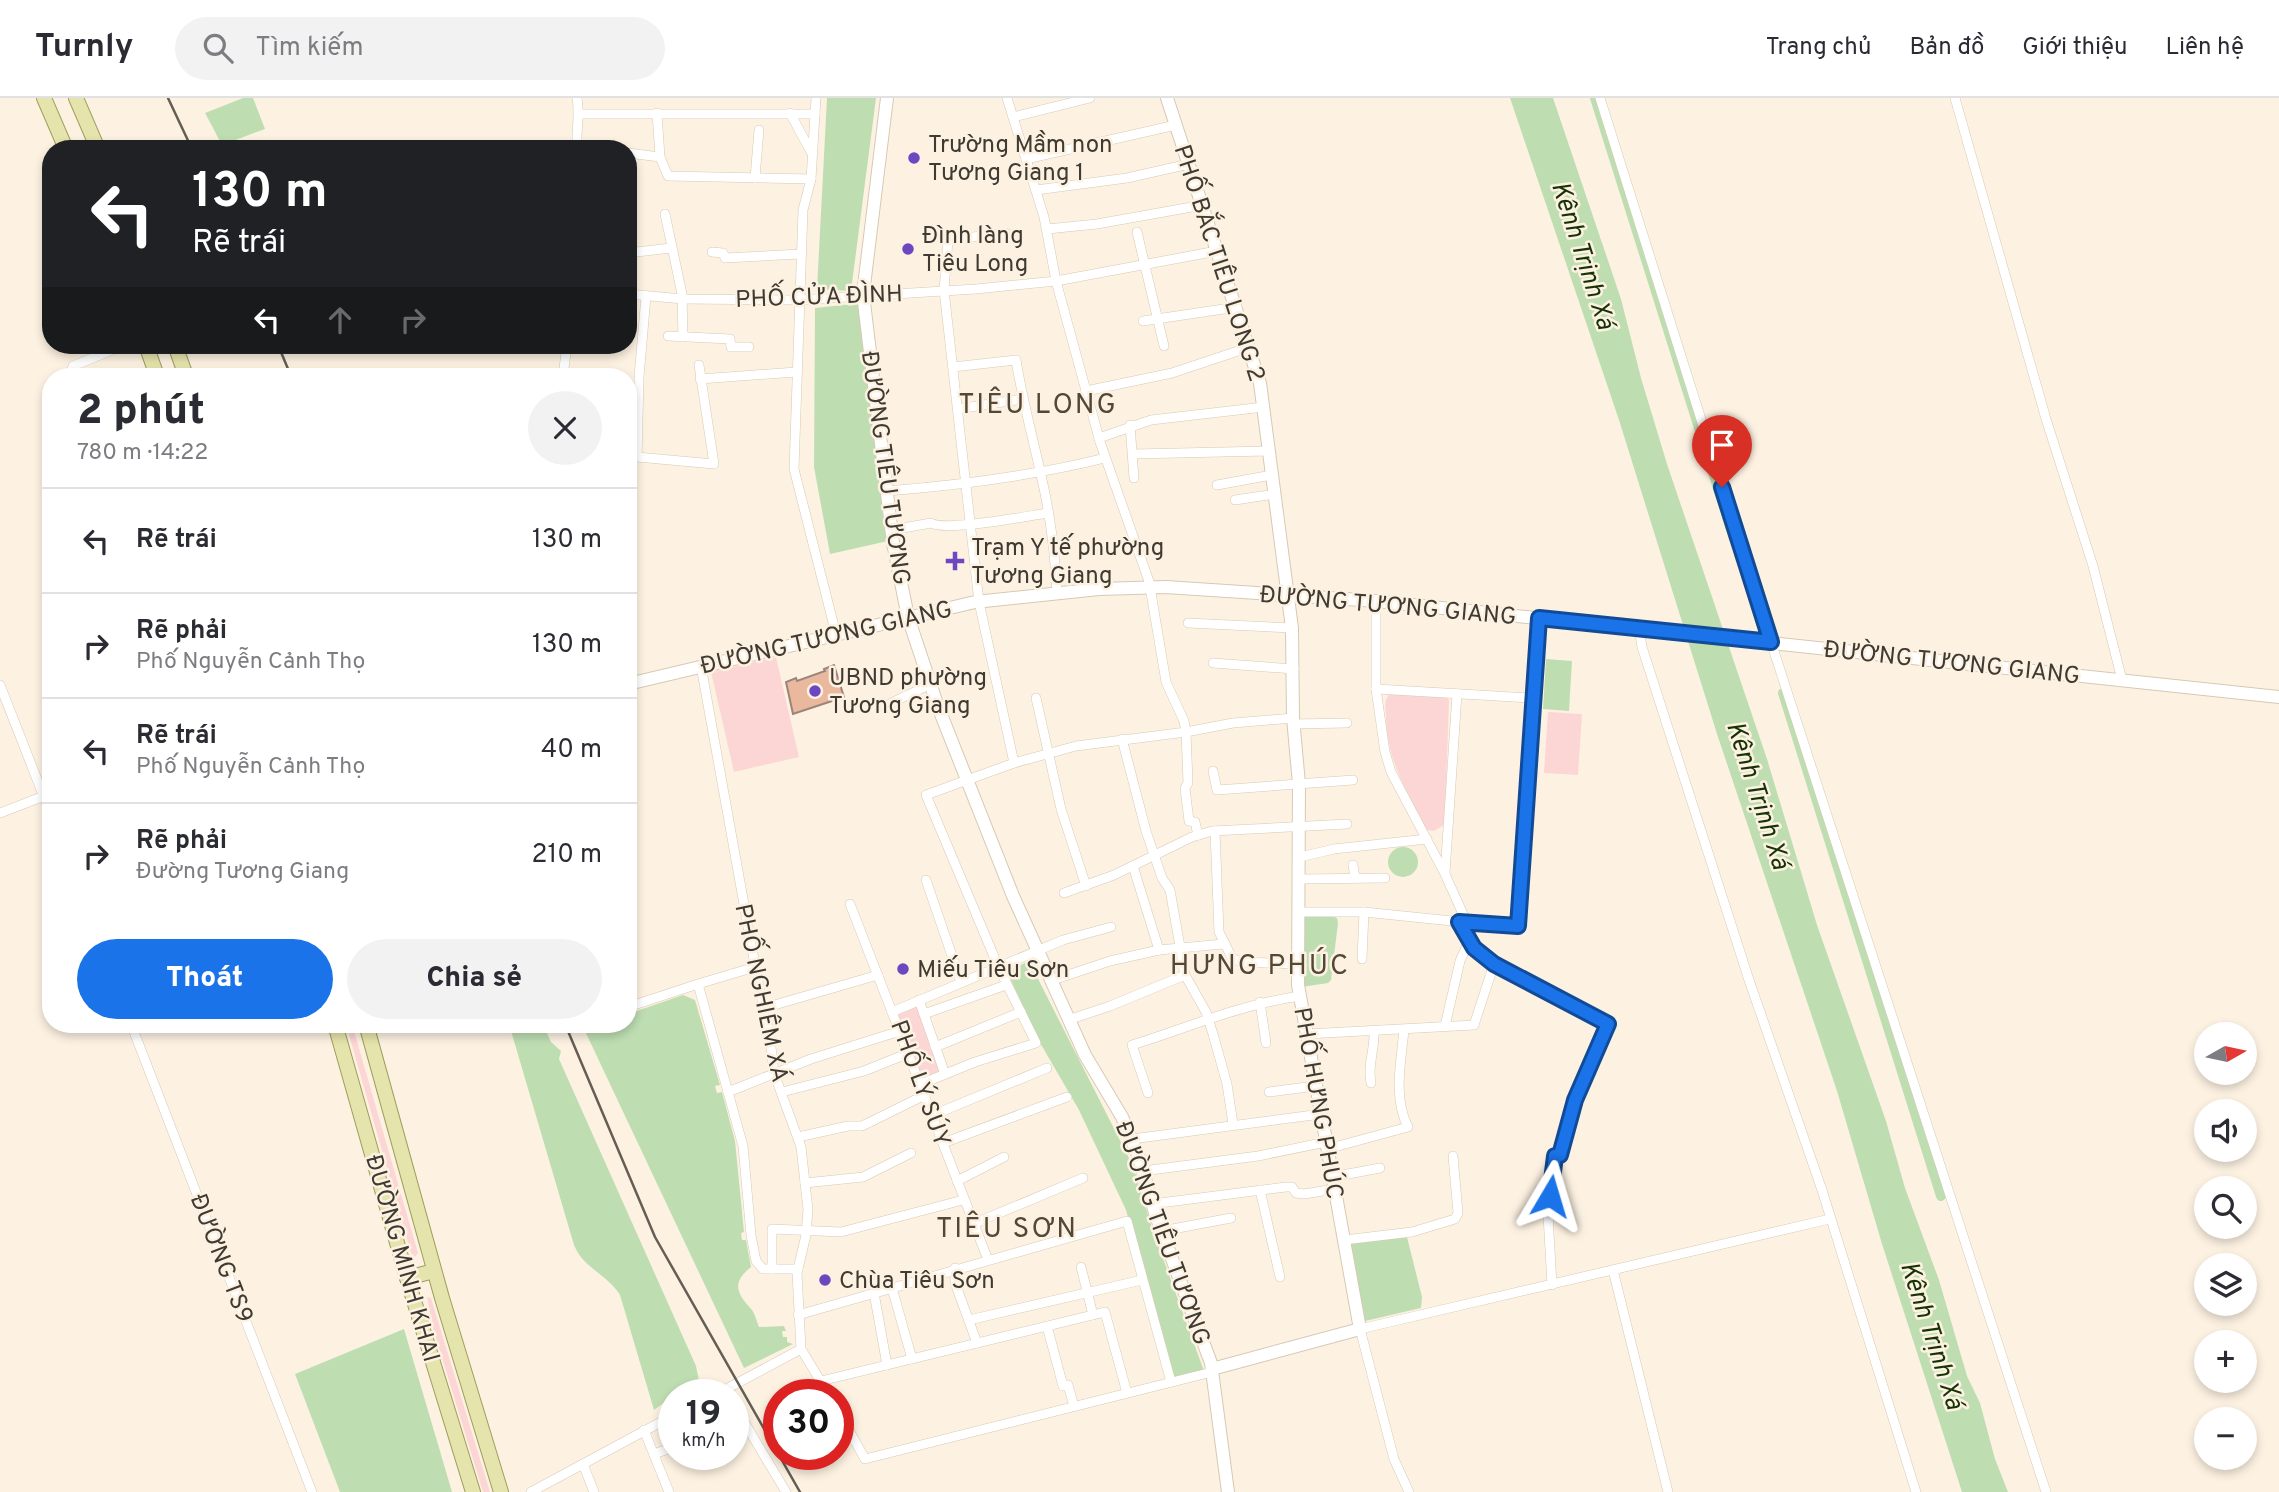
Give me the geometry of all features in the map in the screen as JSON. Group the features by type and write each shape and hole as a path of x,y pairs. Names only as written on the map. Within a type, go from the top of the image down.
{"main road":[{"path":"44,98 62,140"},
{"path":"76,98 93,140"},
{"name":"ĐƯỜNG MINH KHAI","path":"338,1033 407,1278 473,1492"},
{"name":"ĐƯỜNG MINH KHAI","path":"368,1033 434,1271 501,1492"},
{"path":"407,1278 434,1271"}],"street":[{"path":"576,140 575,126 579,114 577,98"},
{"path":"816,98 811,179 803,211 794,469 836,634"},
{"name":"ĐƯỜNG TIÊU TƯƠNG","path":"887,98 863,294 892,530 908,617 967,780 1037,953 1068,1020 1132,1139 1161,1231 1212,1370 1228,1492"},
{"path":"1007,98 1036,190 1056,281 1098,438 1150,587 1166,682 1184,721 1188,783 1185,788 1189,821 1195,822 1198,835"},
{"path":"1013,117 1090,98"},
{"name":"PHỐ BẮC TIÊU LONG 2","path":"1167,98 1258,371 1289,596"},
{"path":"1600,98 1771,642 2046,1492"},
{"path":"1955,98 2046,419 2094,566 2122,680"},
{"path":"657,113 660,158 668,176 811,179"},
{"path":"790,113 812,154"},
{"path":"579,114 815,114"},
{"path":"1026,159 1176,125"},
{"path":"755,178 759,130"},
{"path":"637,154 660,158"},
{"path":"1036,190 1127,178 1189,164"},
{"path":"1046,229 1097,224 1203,205"},
{"path":"665,215 683,299 683,337"},
{"path":"1138,232 1164,346"},
{"path":"1006,233 948,240 944,290 979,602 1014,763"},
{"path":"637,252 671,248"},
{"name":"PHỐ CỬA ĐÌNH","path":"637,295 683,299 799,300 944,290 1056,281 1217,251"},
{"path":"712,252 723,253 725,258 801,254"},
{"path":"637,376 646,296"},
{"path":"1143,320 1237,307"},
{"path":"668,336 730,339 731,347 749,347"},
{"path":"1086,391 1172,373 1251,347"},
{"path":"72,368 102,354"},
{"path":"953,367 1016,360 1055,551 1057,594"},
{"path":"637,457 714,464 699,365"},
{"path":"700,379 796,372"},
{"path":"958,409 1022,398"},
{"path":"1098,438 1151,420 1264,407"},
{"path":"1130,425 1134,478"},
{"path":"1133,454 1268,451"},
{"path":"887,491 967,484 1105,458"},
{"path":"1217,485 1272,475"},
{"path":"1235,500 1275,494"},
{"path":"892,530 932,523 937,527 1048,513"},
{"name":"ĐƯỜNG TƯƠNG GIANG","path":"637,682 979,602 1150,587 1376,601 2279,697"},
{"name":"PHỐ HƯNG PHÚC","path":"1289,596 1299,784 1300,912 1296,964 1315,1086 1360,1329"},
{"path":"1376,601 1376,689 1380,728 1391,772 1445,874 1469,941 1494,964 1608,1024 1575,1100 1560,1155 1555,1156 1548,1215 1552,1285"},
{"path":"1300,912 1364,912 1518,926 1539,618"},
{"path":"1188,623 1292,628"},
{"path":"1639,628 1642,647 1830,1219 1916,1492"},
{"path":"1213,663 1294,669"},
{"name":"PHỐ NGHIÊM XÁ","path":"701,666 774,1073 798,1137 806,1183 806,1230 798,1269 798,1315 801,1349 820,1379"},
{"path":"891,703 931,684"},
{"path":"0,685 42,791"},
{"path":"1376,689 1532,698"},
{"path":"1445,874 1457,694"},
{"path":"1036,698 1061,809 1086,886"},
{"path":"921,1084 1036,1043 1006,985 926,795 1047,753 1122,740 1233,723 1346,723"},
{"path":"1122,740 1124,753 1129,757 1154,856 1170,890 1185,975 1208,1017 1227,1084 1233,1124"},
{"path":"1213,771 1217,790 1353,780"},
{"path":"0,813 42,797"},
{"path":"1064,892 1086,886 1198,835 1215,831 1347,824"},
{"path":"1215,831 1219,932 1231,958 1241,962 1296,964"},
{"path":"1300,857 1334,849 1427,839"},
{"path":"1353,865 1354,878"},
{"path":"1133,866 1159,950"},
{"path":"1300,879 1385,878"},
{"path":"926,880 961,982"},
{"path":"850,904 892,1012"},
{"path":"1362,959 1364,912"},
{"name":"PHỐ LÝ SÚY","path":"988,1260 892,1012 1071,937 1111,927"},
{"path":"1445,1026 1460,961 1469,941"},
{"path":"1051,981 1110,961 1159,950 1223,944"},
{"path":"1307,1034 1474,1025 1494,964"},
{"path":"637,1004 755,967"},
{"path":"764,1008 878,975"},
{"path":"1068,1020 1185,975"},
{"path":"698,984 743,1146 755,1258 761,1269 798,1269"},
{"path":"924,1014 1006,985"},
{"path":"1148,1093 1132,1045 1208,1017 1260,1002 1300,996"},
{"path":"919,1000 945,1074"},
{"path":"1260,1002 1266,1043"},
{"path":"936,1047 1021,1012"},
{"path":"1143,1171 1327,1146 1408,1127 1402,1115 1400,1100 1404,1030"},
{"path":"728,1092 774,1073 900,1031"},
{"path":"1371,1083 1368,1067 1375,1049 1374,1031"},
{"name":"ĐƯỜNG TS9","path":"134,1033 312,1492"},
{"path":"782,1092 864,1071 909,1053"},
{"path":"933,1115 1047,1068"},
{"path":"1269,1092 1315,1086"},
{"path":"798,1137 848,1126 862,1126 925,1095"},
{"path":"943,1143 1067,1097"},
{"path":"1132,1139 1321,1114"},
{"path":"806,1183 863,1177 911,1153"},
{"path":"1344,1240 1412,1231 1455,1219 1458,1213 1452,1156"},
{"path":"957,1181 1004,1157"},
{"path":"1152,1204 1292,1187 1296,1193 1304,1194 1380,1168"},
{"path":"973,1224 1083,1178"},
{"path":"1260,1190 1280,1277"},
{"path":"772,1269 772,1230 841,1232 963,1200"},
{"path":"1161,1231 1231,1218"},
{"path":"854,1438 866,1459 1171,1382 1360,1329 1830,1219"},
{"path":"798,1315 1127,1221 1171,1382"},
{"path":"1081,1266 1093,1315"},
{"path":"955,1268 955,1283 977,1343"},
{"path":"1613,1270 1668,1492"},
{"path":"970,1320 1142,1280"},
{"path":"892,1288 912,1359"},
{"path":"874,1293 887,1365"},
{"path":"829,1379 1105,1312 1127,1393"},
{"path":"1047,1326 1063,1386 1068,1385 1074,1406"},
{"path":"1360,1329 1394,1459 1409,1492"},
{"path":"745,1379 801,1349"},
{"path":"531,1492 658,1423"},
{"path":"644,1430 669,1492"},
{"path":"749,1430 784,1491"},
{"path":"654,1454 658,1453"},
{"path":"583,1464 594,1492"}],"shaded area":[{"path":"776,657 799,757 734,772 711,672"},
{"path":"1390,694 1444,696 1449,700 1445,818 1444,825 1434,831 1427,830 1406,790 1390,750 1386,702"},
{"path":"1548,712 1582,714 1578,775 1544,773"},
{"path":"918,1005 943,1073 922,1080 898,1014"},
{"path":"349,1033 355,1033 418,1253 415,1257 411,1253"},
{"path":"427,1297 431,1298 490,1492 483,1492 433,1328"}],"water":[{"path":"243,98 253,98 265,129 235,140 219,140 205,113"},
{"path":"827,98 876,98 851,291 817,289"},
{"name":"Kênh Trịnh Xá","path":"1510,98 1553,98 1621,299 1667,464 1767,759 1817,925 1886,1121 1905,1188 1939,1280 1967,1376 1980,1403 1995,1459 2008,1492 1962,1492 1882,1244 1837,1091 1717,734 1619,420"},
{"path":"858,305 862,326 888,541 830,554 814,467 815,308"},
{"path":"1546,659 1572,661 1569,711 1543,709"},
{"path":"1403,847 1409,848 1417,856 1417,868 1409,876 1403,877 1397,876 1389,868 1388,862 1389,856 1397,848"},
{"path":"1329,915 1337,918 1338,923 1331,980 1328,983 1302,987 1302,916"},
{"path":"1029,961 1133,1166 1152,1228 1204,1371 1172,1378 1126,1210 1079,1110 1039,1041 1008,974 1008,971"},
{"path":"683,995 695,1000 720,1085 715,1086 717,1093 722,1092 735,1141 744,1232 741,1233 742,1240 746,1240 751,1267 740,1279 738,1289 759,1327 784,1326 786,1331 782,1331 783,1337 787,1337 787,1342 793,1344 744,1368 586,1033 637,1033 637,1011"},
{"path":"512,1033 547,1033 551,1042 561,1051 559,1059 696,1366 699,1379 658,1379 658,1407 654,1410 620,1295 578,1253"},
{"path":"1402,1235 1407,1237 1422,1297 1421,1308 1365,1321 1350,1247 1352,1243"},
{"path":"404,1329 452,1492 340,1492 295,1374"}],"building":[{"name":"UBND phường Tương Giang","path":"834,665 844,697 793,714 786,682 796,678 797,681"}],"waterway":[{"path":"1595,98 1734,539"},
{"path":"1783,693 1941,1196"}],"railway":[{"path":"168,98 188,140"},
{"path":"282,354 288,368"},
{"path":"569,1033 655,1237 800,1492"}],"place":[{"name":"Trường Mầm non Tương Giang 1","path":"914,158"},
{"name":"Đình làng Tiêu Long","path":"908,249"},
{"name":"Trạm Y tế phường Tương Giang","path":"955,561"},
{"name":"UBND phường Tương Giang","path":"815,691"},
{"name":"Miếu Tiêu Sơn","path":"903,969"},
{"name":"Chùa Tiêu Sơn","path":"825,1280"}],"district":[{"name":"TIÊU LONG","path":"1038,403"},
{"name":"HƯNG PHÚC","path":"1260,964"},
{"name":"TIÊU SƠN","path":"1007,1227"}],"route":[{"path":"1550,1196 1555,1156 1560,1155 1575,1100 1608,1024 1494,964 1474,948 1459,922 1518,926 1539,618 1771,642 1722,487"}]}
